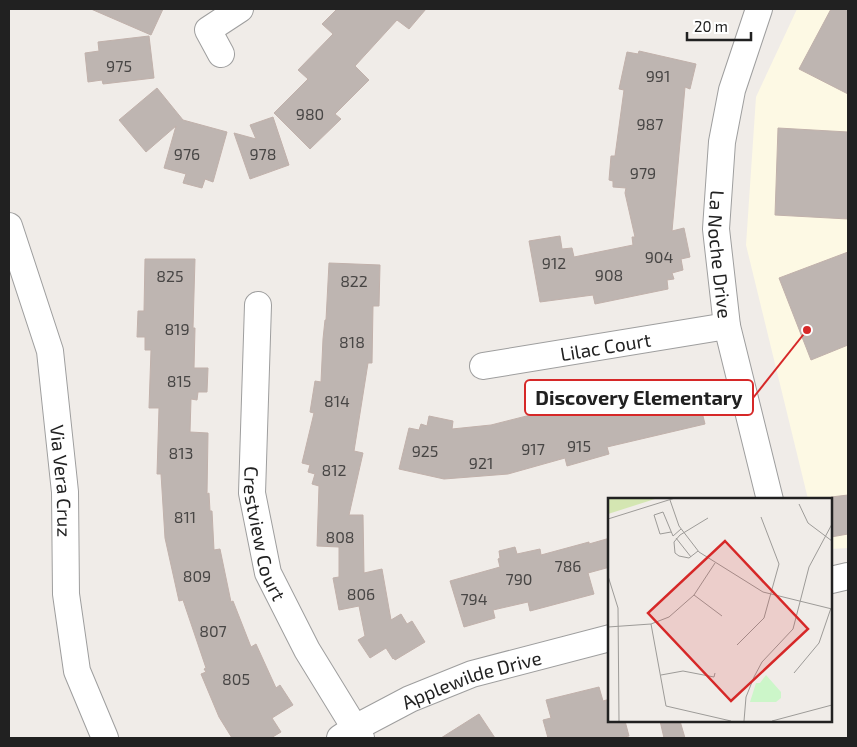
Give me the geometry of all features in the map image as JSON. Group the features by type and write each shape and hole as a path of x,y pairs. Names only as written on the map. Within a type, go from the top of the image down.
{"street":[{"path":"221,54 208,30 240,9"},
{"name":"La Noche Drive","path":"759,9 732,90 722,142 716,229 726,326 769,498"},
{"name":"Via Vera Cruz","path":"9,226 50,352 64,492 68,613 77,671 105,738"},
{"name":"Crestview Court","path":"258,305 252,493 268,574 352,735"},
{"name":"Lilac Court","path":"483,366 726,326"},
{"path":"832,580 848,576"},
{"name":"Applewilde Drive","path":"352,735 410,699 472,674 608,639"}],"shaded area":[{"path":"797,9 848,9 848,548 832,549 832,498 808,498 746,245 756,97"}],"building":[{"path":"91,9 163,9 151,35"},
{"path":"337,9 426,9 409,29 397,20 355,66 369,80 335,114 341,119 310,149 274,113 308,79 298,70 333,34 322,24"},
{"path":"831,9 848,9 848,94 799,69"},
{"path":"149,36 154,78 103,84 102,80 88,82 85,53 99,51 98,42"},
{"path":"639,51 696,64 690,89 685,87 672,231 684,228 690,257 681,259 683,270 672,273 674,279 667,280 668,289 595,304 593,295 540,302 529,241 560,236 562,249 572,248 574,257 633,245 632,237 635,237 625,193 626,188 613,187 613,181 609,180 611,156 615,156 624,90 619,89 627,52 638,54"},
{"path":"157,88 183,120 227,132 213,182 205,179 202,188 183,183 186,174 164,168 176,126 146,152 119,120"},
{"path":"273,117 289,165 250,179 234,133 256,139 250,125"},
{"path":"778,128 848,132 848,219 775,215"},
{"path":"848,252 848,345 811,360 779,278"},
{"path":"145,259 195,259 194,368 208,368 207,392 198,392 197,400 191,399 190,432 208,433 207,494 209,493 210,511 212,511 214,550 220,549 231,602 233,601 251,647 256,644 276,688 280,685 293,705 272,718 281,732 271,738 232,738 219,717 201,674 206,672 204,669 206,668 183,600 179,601 165,538 161,474 157,474 159,408 149,408 151,350 145,350 145,337 137,337 138,311 144,311"},
{"path":"329,263 380,265 379,306 373,306 372,363 368,363 354,451 363,453 349,515 363,515 364,573 382,569 391,620 401,614 407,624 412,621 425,642 395,660 386,648 370,658 358,640 365,636 359,606 339,610 333,578 339,577 339,547 317,546 319,486 312,484 315,474 308,472 310,465 302,463 314,413 310,412 315,381 321,382"},
{"path":"683,380 688,399 698,396 705,424 607,447 609,454 567,466 565,458 508,474 444,479 399,469 409,428 419,430 421,424 427,426 429,416 453,421 452,429 491,425 633,389 634,393"},
{"path":"848,495 848,534 832,537 831,497"},
{"path":"608,539 608,568 588,573 594,594 530,611 528,602 493,610 495,618 464,627 450,581 500,567 499,551 515,547 517,554 540,549 541,555 589,542 589,544"},
{"path":"599,687 603,701 608,700 608,722 625,722 629,736 619,738 548,738 543,720 551,718 546,700"},
{"path":"479,714 495,738 441,738"},
{"path":"660,722 680,722 685,738 664,738"}],"place":[{"name":"Discovery Elementary","path":"807,330"}]}
